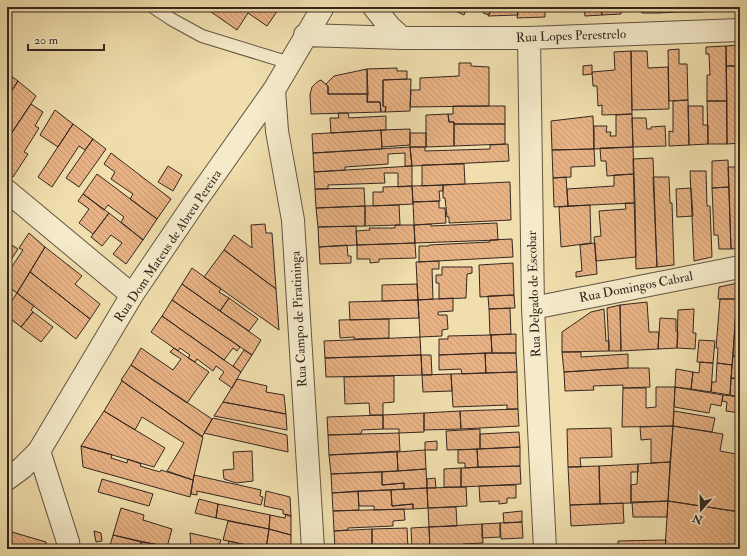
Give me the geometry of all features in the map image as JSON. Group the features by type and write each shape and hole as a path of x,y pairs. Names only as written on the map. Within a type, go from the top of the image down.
{"street":[{"name":"Rua Dom Mateus de Abreu Pereira","path":"7,479 22,468 39,451 132,295 274,90 305,35 323,7"},
{"path":"374,7 389,26 402,38"},
{"name":"Rua Lopes Perestrelo","path":"305,35 402,38 530,38 740,30"},
{"name":"Rua Delgado de Escobar","path":"530,38 533,308 545,549"},
{"name":"Rua Campo de Piratininga","path":"274,90 277,131 293,220 313,549"},
{"path":"7,191 132,295"},
{"name":"Rua Domingos Cabral","path":"533,308 740,267"},
{"path":"39,451 69,549"}],"lane":[{"path":"153,7 202,36 290,63"}],"building":[{"path":"204,7 280,7 267,26 248,13 237,30"},
{"path":"449,7 467,7 464,15"},
{"path":"485,7 492,7 489,15 483,13"},
{"path":"492,7 519,7 517,15 488,16"},
{"path":"523,7 545,7 545,17 517,18 519,8 523,9"},
{"path":"584,7 601,7 602,15 585,16"},
{"path":"601,7 621,7 621,14 602,15"},
{"path":"641,7 659,7 659,13 642,13"},
{"path":"659,7 679,7 679,12 659,13"},
{"path":"679,7 698,7 698,12 679,12"},
{"path":"698,7 717,7 717,11 698,12"},
{"path":"717,7 736,7 736,10 717,11"},
{"path":"740,45 740,66 726,66 726,46"},
{"path":"726,46 727,101 707,101 707,75 710,75 709,54 706,54 706,47"},
{"path":"679,49 679,64 687,64 688,100 669,101 668,50"},
{"path":"631,51 647,51 648,68 668,67 669,109 632,110"},
{"path":"631,51 632,114 602,115 602,105 598,106 597,86 593,86 592,72 615,70 614,52"},
{"path":"459,63 471,63 471,66 489,67 489,106 410,107 411,90 420,90 420,78 459,76"},
{"path":"592,65 592,74 583,75 583,66"},
{"path":"726,66 740,66 740,143 727,144"},
{"path":"397,68 397,71 407,71 407,79 383,80 383,106 386,107 385,112 381,112 380,102 367,102 367,69"},
{"path":"367,69 368,94 328,94 328,86 326,84 334,76"},
{"path":"7,73 18,81 7,98"},
{"path":"411,79 410,111 385,112 386,107 383,106 383,80"},
{"path":"321,80 328,86 328,94 368,94 367,102 380,102 381,112 311,114 310,95 312,87"},
{"path":"18,81 36,96 7,140 7,98"},
{"path":"688,100 689,145 669,146 669,131 673,132 673,101"},
{"path":"707,101 727,101 727,144 708,144"},
{"path":"31,104 43,112 35,126 39,128 24,152 28,154 13,177 7,172 7,140"},
{"path":"453,106 505,106 505,124 454,124 454,122 449,122 448,114 453,114"},
{"path":"688,106 703,106 703,125 708,125 708,144 689,145"},
{"path":"55,110 73,124 58,147 40,135"},
{"path":"338,113 348,113 349,118 386,116 386,130 331,133 330,118 339,118"},
{"path":"448,114 449,122 454,122 454,146 426,147 426,115"},
{"path":"632,114 633,147 594,149 594,126 607,126 606,132 611,132 610,136 616,136 616,115"},
{"path":"593,116 594,149 552,150 551,121"},
{"path":"632,118 646,118 647,129 651,129 651,127 665,126 666,146 633,147"},
{"path":"73,124 93,139 85,150 79,146 52,187 38,177"},
{"path":"454,124 505,124 505,144 454,146"},
{"path":"410,129 410,145 382,147 381,130"},
{"path":"381,130 382,149 313,153 312,134"},
{"path":"410,133 426,133 426,147 410,147"},
{"path":"93,139 106,149 79,187 66,178"},
{"path":"508,144 509,161 412,166 410,147 425,147 425,151 490,149 490,145"},
{"path":"410,147 412,166 405,166 405,153 388,154 388,164 345,167 345,170 314,172 313,153"},
{"path":"633,147 634,174 607,176 606,161 601,161 600,148"},
{"path":"594,149 595,166 571,167 571,177 553,178 552,150"},
{"path":"111,153 171,199 157,219 130,199 133,194 111,179 115,172 104,164"},
{"path":"653,158 657,267 636,269 633,159"},
{"path":"728,160 729,187 712,188 712,161"},
{"path":"464,164 465,184 422,186 422,165"},
{"path":"168,166 182,175 173,191 158,182"},
{"path":"412,166 412,186 398,187 398,173 384,173 385,183 328,185 328,189 315,189 314,172"},
{"path":"728,167 739,167 740,177 740,248 731,249"},
{"path":"690,171 706,171 707,206 710,206 712,257 694,261"},
{"path":"97,174 157,219 143,240 121,222 124,217 108,205 104,210 83,194"},
{"path":"634,174 635,203 568,206 567,189 614,186 614,175"},
{"path":"566,177 568,206 554,207 553,178"},
{"path":"653,177 669,177 670,203 672,203 674,265 657,267"},
{"path":"510,182 511,220 449,223 445,198 443,198 443,185"},
{"path":"443,185 443,191 439,191 440,201 413,202 412,186"},
{"path":"412,186 413,204 373,206 373,192 383,192 383,187"},
{"path":"729,187 731,249 719,249 718,235 714,235 712,188"},
{"path":"364,188 365,206 316,208 315,189"},
{"path":"691,188 693,216 677,217 676,189"},
{"path":"83,194 109,213 93,234 79,223 89,209 78,201"},
{"path":"439,201 439,208 445,208 446,223 414,225 413,202"},
{"path":"625,203 635,203 636,257 596,261 594,237 601,236 599,211 626,209"},
{"path":"399,205 400,225 365,226 365,206"},
{"path":"590,205 591,243 561,247 559,207"},
{"path":"365,206 365,226 318,227 316,208"},
{"path":"109,213 143,240 126,264 113,254 122,243 111,235 102,246 91,237"},
{"path":"497,223 498,240 415,243 414,225 431,224 431,226"},
{"path":"265,224 266,233 272,233 276,289 224,250 234,235 252,248 251,225"},
{"path":"395,225 414,225 415,243 357,245 356,231 370,230 369,228 395,228"},
{"path":"356,226 357,245 319,247 318,227"},
{"path":"29,233 45,247 17,293 7,286 7,274 23,250 19,248"},
{"path":"512,239 513,257 419,262 419,246 490,242 490,240"},
{"path":"7,242 18,249 7,266"},
{"path":"415,243 416,258 379,259 379,262 370,263 370,259 357,259 357,245"},
{"path":"595,243 597,274 576,277 576,272 582,271 580,245"},
{"path":"347,245 348,256 351,256 351,263 320,264 319,247"},
{"path":"45,247 82,276 75,284 100,304 90,319 30,272"},
{"path":"224,250 276,289 279,330 204,277"},
{"path":"439,261 439,269 432,269 433,299 418,300 416,262"},
{"path":"513,263 514,295 480,297 479,265"},
{"path":"442,267 472,267 472,273 467,274 466,298 439,299 439,283 436,283 436,275 442,275"},
{"path":"192,268 221,289 219,292 229,298 220,311 182,284"},
{"path":"30,272 90,319 76,339 17,293"},
{"path":"738,283 737,299 718,299 719,287"},
{"path":"182,284 261,340 252,355 172,300"},
{"path":"417,284 418,300 382,301 382,285"},
{"path":"17,293 34,306 31,310 33,312 21,327 7,316 7,308"},
{"path":"514,295 515,308 489,309 488,296"},
{"path":"229,298 258,319 249,331 220,311"},
{"path":"453,298 453,311 438,312 438,315 447,315 448,329 442,330 442,336 420,337 418,300"},
{"path":"720,299 737,299 732,365 717,363 718,348 716,348"},
{"path":"737,299 740,299 740,322 735,322"},
{"path":"172,300 240,347 237,351 233,348 224,360 162,316"},
{"path":"418,300 419,318 350,320 349,302"},
{"path":"647,302 649,332 659,332 658,349 621,351 620,305"},
{"path":"620,305 621,351 609,351 607,308"},
{"path":"510,308 511,334 490,335 489,309"},
{"path":"604,309 606,341 609,341 609,351 562,352 562,332 591,312"},
{"path":"694,309 693,333 696,333 695,349 677,348 678,310"},
{"path":"33,312 53,327 41,342 21,327"},
{"path":"162,316 241,372 232,388 219,379 224,372 216,366 213,371 197,359 195,362 188,358 190,355 180,348 178,351 151,332"},
{"path":"660,318 676,319 676,331 678,332 677,348 658,349"},
{"path":"389,319 389,338 340,338 339,320"},
{"path":"735,322 740,322 740,357 733,356"},
{"path":"516,334 516,353 492,353 491,335"},
{"path":"491,335 492,353 439,355 439,339 448,339 448,336"},
{"path":"420,337 421,355 325,358 324,341"},
{"path":"699,340 715,341 713,363 697,362"},
{"path":"141,348 173,370 181,359 170,352 174,348 209,372 187,403 131,365"},
{"path":"244,350 252,355 241,372 233,366"},
{"path":"562,352 581,352 581,357 628,354 628,368 564,372"},
{"path":"485,353 516,353 517,372 486,373"},
{"path":"485,353 486,373 462,374 461,369 439,370 439,355"},
{"path":"421,355 422,375 326,377 325,358"},
{"path":"421,355 431,355 432,375 422,375"},
{"path":"733,356 740,357 740,379 731,378"},
{"path":"700,362 713,363 711,392 691,389 693,372 699,373"},
{"path":"717,363 732,365 730,395 711,392 712,382 716,382"},
{"path":"131,365 212,419 202,437 121,380"},
{"path":"649,368 650,387 623,388 623,385 593,386 594,390 565,391 564,372"},
{"path":"676,369 693,372 691,389 675,387"},
{"path":"517,372 518,409 507,409 507,405 453,407 451,374"},
{"path":"451,374 452,391 423,392 422,375"},
{"path":"394,376 394,402 383,403 383,415 370,415 369,403 345,404 344,377"},
{"path":"731,378 740,379 740,397 730,395"},
{"path":"237,379 267,386 266,392 284,395 286,414 223,402"},
{"path":"122,381 203,437 193,480 167,471 184,443 142,417 135,430 104,411"},
{"path":"656,387 675,387 673,426 622,427 623,388 646,388 646,408 656,407"},
{"path":"675,387 723,395 721,406 711,404 709,413 674,407"},
{"path":"723,395 740,397 740,413 726,411 727,402 722,401"},
{"path":"223,402 286,414 287,430 214,416"},
{"path":"518,409 519,426 461,429 460,411"},
{"path":"104,411 165,448 154,467 81,446"},
{"path":"460,411 461,429 424,430 424,413"},
{"path":"674,411 715,418 712,432 673,426"},
{"path":"424,413 424,432 399,433 399,429 383,429 383,415"},
{"path":"383,415 383,429 362,430 361,434 328,435 327,417"},
{"path":"213,418 287,435 288,452 204,433"},
{"path":"673,426 723,434 720,451 736,454 736,449 740,450 740,512 668,501"},
{"path":"673,426 670,462 651,463 651,439 641,440 640,427"},
{"path":"611,428 612,457 580,458 581,467 568,467 567,429"},
{"path":"480,429 480,449 447,450 446,431"},
{"path":"519,432 520,447 480,449 480,434"},
{"path":"399,433 400,451 329,455 328,435"},
{"path":"437,441 437,450 425,450 425,442"},
{"path":"81,446 112,455 111,458 127,463 128,459 141,464 140,466 160,472 161,470 193,480 190,497 83,467"},
{"path":"520,447 520,466 478,467 477,449"},
{"path":"477,449 478,467 465,468 465,463 458,463 458,450"},
{"path":"425,450 426,469 398,471 397,452"},
{"path":"252,451 253,481 236,483 224,479 223,470 234,469 233,452"},
{"path":"397,452 398,471 331,474 329,455"},
{"path":"670,462 668,501 631,503 631,485 637,484 638,464"},
{"path":"638,464 638,472 631,472 631,503 600,504 599,466"},
{"path":"520,466 521,484 461,487 461,468"},
{"path":"599,466 600,504 570,505 568,467"},
{"path":"461,468 461,487 444,487 444,469"},
{"path":"426,469 427,488 404,489 404,483 382,485 382,472"},
{"path":"382,472 382,485 404,483 404,489 332,493 331,474"},
{"path":"194,475 261,490 260,496 263,497 261,505 197,491 197,495 191,494"},
{"path":"435,478 436,488 427,488 427,479"},
{"path":"102,479 153,494 149,506 98,492"},
{"path":"516,485 516,498 507,498 507,503 499,504 499,501 480,502 479,486"},
{"path":"466,487 467,506 428,508 427,488"},
{"path":"427,488 428,508 413,509 413,504 392,506 391,490"},
{"path":"391,490 392,506 413,504 413,509 374,510 374,506 359,506 358,491"},
{"path":"266,491 290,497 291,516 283,514 283,510 264,506"},
{"path":"358,491 359,510 333,511 332,493"},
{"path":"199,499 218,504 216,518 195,513"},
{"path":"668,501 740,512 740,549 665,549"},
{"path":"668,501 667,517 633,517 632,502"},
{"path":"623,503 624,523 571,526 570,505"},
{"path":"218,504 270,515 269,529 216,518"},
{"path":"456,507 457,526 429,527 428,508"},
{"path":"121,508 144,515 143,520 172,529 167,547 113,535"},
{"path":"404,509 405,520 393,521 393,526 348,528 348,530 334,531 333,511"},
{"path":"522,511 522,522 504,523 503,513"},
{"path":"286,514 291,516 291,535 269,529 270,515 285,518"},
{"path":"228,521 269,529 266,549 223,540"},
{"path":"522,522 523,538 501,539 500,523"},
{"path":"500,523 500,537 482,538 482,524"},
{"path":"482,524 483,543 463,544 463,549 430,549 429,527"},
{"path":"429,527 430,549 412,549 411,528"},
{"path":"407,528 408,549 372,549 372,529"},
{"path":"269,529 291,535 291,549 266,549"},
{"path":"372,529 372,549 335,549 334,531"},
{"path":"94,531 101,533 102,541 96,542"},
{"path":"12,532 46,542 47,549 8,549"},
{"path":"190,533 221,540 218,549 191,548"},
{"path":"113,535 141,542 141,549 109,549"},
{"path":"666,540 665,549 618,549 618,541"},
{"path":"229,541 261,549 227,549"},
{"path":"141,542 155,544 155,549 141,549"},
{"path":"155,544 167,547 174,549 155,549"}]}
